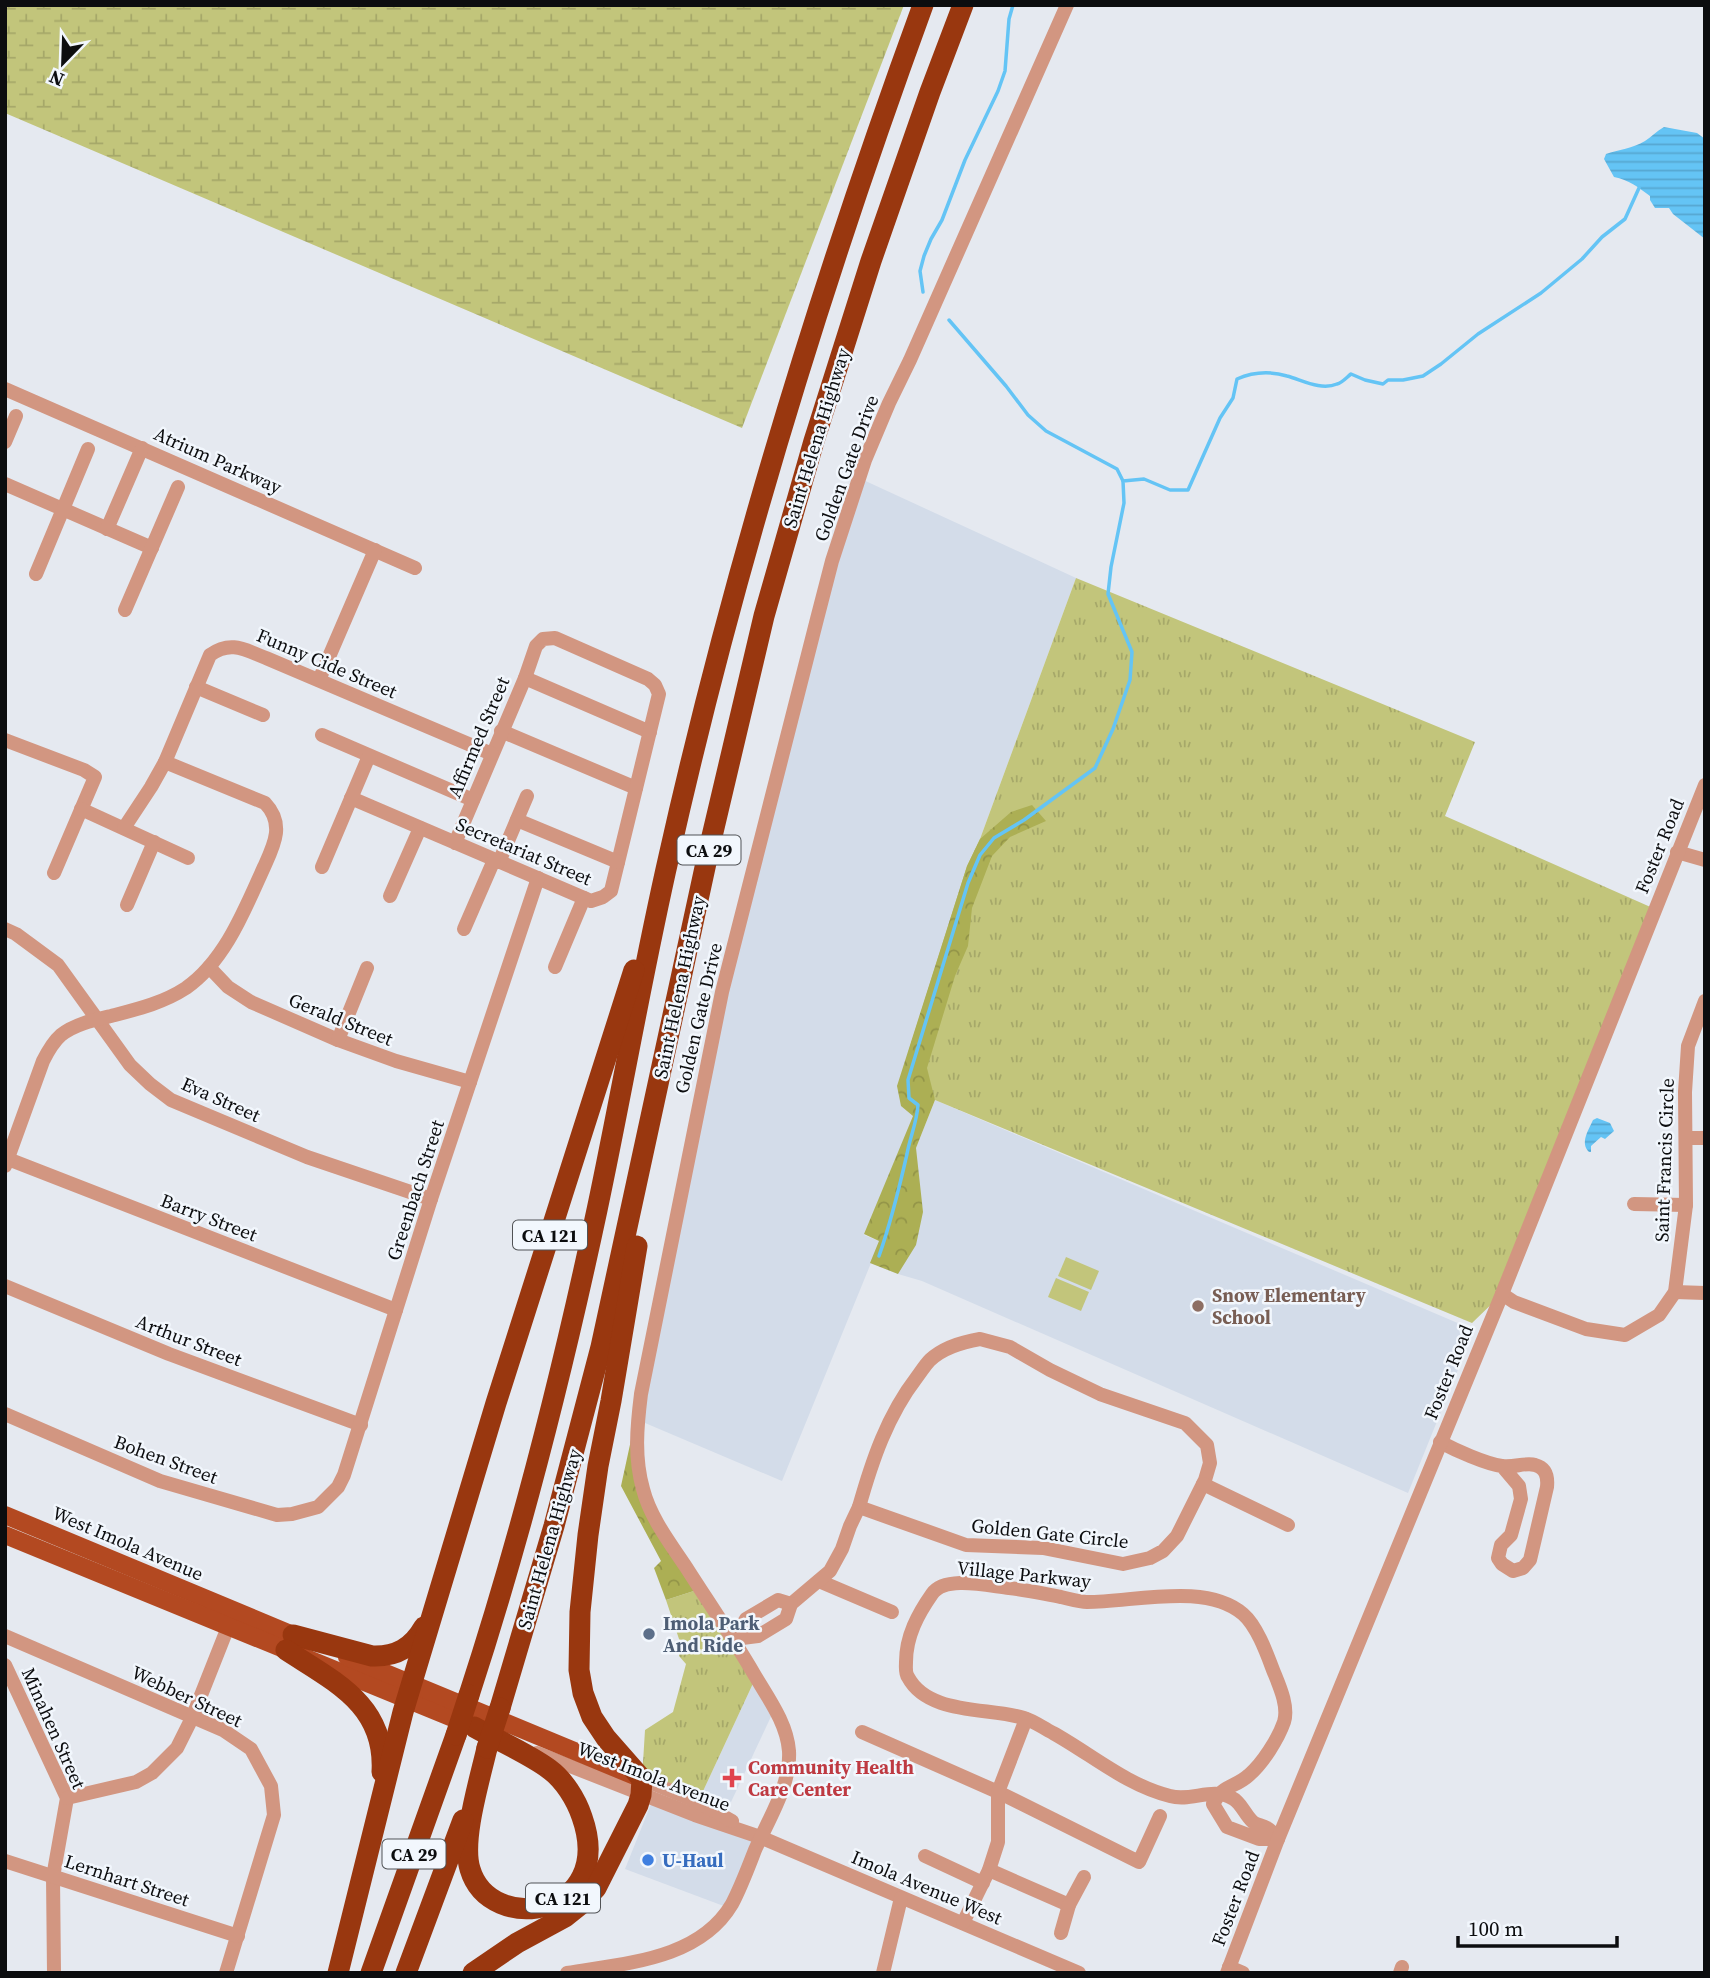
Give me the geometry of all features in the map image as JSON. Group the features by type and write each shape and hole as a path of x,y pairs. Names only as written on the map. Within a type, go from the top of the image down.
{"highway":[{"name":"Saint Helena Highway","path":"371,1973 465,1731 468,1695 512,1555 562,1366 598,1207 668,861 731,604 780,430 841,237 923,5"},
{"name":"Saint Helena Highway","path":"406,1973 449,1858 500,1707 554,1527 593,1380 699,894 764,616 789,526 871,261 963,5"},
{"name":"CA 121","path":"289,1642 372,1656 392,1655 410,1646 422,1632 433,1610 668,861"},
{"path":"473,1973 580,1905 596,1888 638,1805 641,1787 592,1717 583,1693 579,1670 580,1612 598,1466 699,894"},
{"path":"338,1973 409,1692 433,1610"},
{"path":"289,1642 360,1704 378,1732 383,1762 380,1807"},
{"name":"CA 121","path":"465,1731 550,1769 566,1786 580,1809 588,1836 588,1861 580,1881 568,1895 556,1903 523,1909 502,1904 488,1895 473,1878 468,1857 468,1838 487,1748"}],"main road":[{"name":"West Imola Avenue","path":"5,1515 289,1642 641,1787"},
{"name":"West Imola Avenue","path":"5,1535 228,1627 289,1642"},
{"name":"West Imola Avenue","path":"409,1692 465,1731"}],"street":[{"name":"Golden Gate Drive","path":"567,1973 682,1949 718,1923 732,1903 781,1791 787,1771 789,1752 785,1731 775,1708 655,1517 643,1491 637,1462 636,1429 641,1394 722,992 832,561 865,460 889,403 1067,5"},
{"name":"Atrium Parkway","path":"5,389 415,568"},
{"path":"5,442 16,416"},
{"path":"107,529 142,448"},
{"path":"36,574 88,449"},
{"path":"5,484 152,548"},
{"path":"125,610 178,487"},
{"path":"319,680 375,550"},
{"name":"Affirmed Street","path":"455,843 536,646 543,639 555,638 648,679 659,694"},
{"name":"Funny Cide Street","path":"124,828 165,762 210,655 220,648 238,647 492,754"},
{"path":"524,678 650,732"},
{"path":"196,687 263,715"},
{"name":"Secretariat Street","path":"351,798 591,901 603,897 611,891 659,694"},
{"path":"501,731 636,788"},
{"path":"322,735 472,800"},
{"path":"5,740 84,770 95,777 54,873"},
{"path":"322,867 369,756"},
{"path":"7,1163 50,1047 61,1035 78,1025 164,1001 188,987 209,967 248,902 267,860 278,828 273,811 265,803 165,762"},
{"name":"Foster Road","path":"1233,1971 1279,1839 1502,1294 1705,785"},
{"path":"464,929 527,796"},
{"path":"81,809 188,858"},
{"path":"517,820 618,862"},
{"path":"390,896 420,828"},
{"path":"127,905 154,842"},
{"path":"1677,852 1705,860"},
{"name":"Greenbach Street","path":"318,1507 338,1487 344,1475 431,1199 538,878"},
{"path":"555,967 584,898"},
{"name":"Eva Street","path":"11,931 58,965 131,1065 171,1100 307,1157 431,1199"},
{"name":"Gerald Street","path":"209,967 228,987 251,1002 338,1040 396,1061 470,1082"},
{"path":"338,1040 367,968"},
{"name":"Saint Francis Circle","path":"1675,1292 1686,1205 1685,1092 1688,1046 1705,1001"},
{"path":"1686,1138 1705,1138"},
{"name":"Barry Street","path":"7,1163 396,1310"},
{"path":"1634,1204 1686,1205"},
{"name":"Arthur Street","path":"5,1286 169,1354 361,1425"},
{"path":"1502,1294 1514,1302 1586,1329 1625,1335 1659,1315 1675,1292 1705,1293"},
{"name":"Golden Gate Circle","path":"734,1639 758,1636 786,1619 791,1604 830,1571 859,1507 873,1458 906,1391 930,1360 959,1343 980,1339 1010,1347 1049,1370 1100,1394 1185,1423 1207,1445 1210,1463 1203,1484 1177,1536 1163,1551 1150,1558 1123,1564 1043,1548 966,1545 859,1507"},
{"name":"Bohen Street","path":"5,1414 160,1480 251,1509 277,1515 318,1507"},
{"path":"1440,1442 1502,1466 1534,1464 1544,1470 1548,1478 1530,1560 1523,1568 1513,1571 1498,1558 1501,1545 1511,1535 1521,1499 1519,1486 1502,1466"},
{"path":"1203,1484 1288,1525"},
{"path":"819,1581 892,1612"},
{"name":"Village Parkway","path":"951,1583 1024,1589 1084,1602 1206,1597 1227,1603 1245,1615 1263,1644 1286,1714 1284,1723 1264,1759 1248,1777 1219,1793 1182,1798 1170,1796 1113,1771 1077,1746 1026,1719 960,1708 928,1699 915,1688 906,1675 906,1651 912,1627 935,1590 951,1583"},
{"name":"Golden Gate Circle","path":"734,1639 746,1619 778,1600 791,1604"},
{"path":"67,1798 135,1782 152,1773 177,1748 192,1718 228,1627"},
{"name":"Webber Street","path":"5,1636 223,1730 251,1749 271,1786 274,1815 226,1973"},
{"name":"Minahen Street","path":"5,1665 67,1798 53,1877 54,1973"},
{"path":"963,1923 986,1877 998,1842 998,1792 1026,1719"},
{"name":"West Imola Avenue","path":"465,1731 641,1787 760,1838"},
{"path":"862,1732 998,1792 1139,1861 1160,1816"},
{"path":"1219,1793 1235,1799 1246,1816 1255,1824 1269,1828 1279,1839 1259,1839 1227,1827 1213,1804 1219,1793"},
{"name":"Imola Avenue West","path":"760,1838 1079,1973"},
{"path":"925,1856 1069,1905"},
{"name":"Lernhart Street","path":"5,1861 238,1936"},
{"path":"1061,1933 1069,1905 1084,1877"},
{"path":"883,1973 901,1898"}],"shaded area":[{"path":"859,478 1076,578 980,839 967,866 914,1116 864,1235 879,1241 935,1100 1474,1330 1408,1493 922,1281 871,1263 782,1481 638,1420 705,1066"},
{"path":"756,1677 775,1708 724,1817 698,1802"},
{"path":"653,1799 760,1837 729,1908 625,1869"}],"green space":[{"path":"5,5 904,5 742,428 5,113"},
{"path":"1076,578 1475,742 1445,816 1655,909 1502,1294 1472,1323 935,1100 908,1053 967,866 980,839"},
{"path":"1032,805 1046,821 1010,837 992,856 972,908 968,946 955,976 927,1068 935,1100 916,1148 923,1212 916,1245 898,1274 870,1263 879,1241 864,1234 913,1116 901,1106 897,1086 967,866 980,839 1011,812"},
{"path":"1066,1257 1099,1271 1091,1290 1058,1276"},
{"path":"1056,1278 1089,1292 1081,1311 1048,1297"},
{"path":"641,1394 643,1491 700,1589 666,1600 654,1568 661,1561 621,1486"},
{"path":"700,1589 756,1677 698,1802 642,1779 645,1730 673,1712 686,1664 679,1656 680,1642 666,1600"}],"water":[{"path":"1664,127 1697,133 1705,139 1705,239 1669,208 1655,208 1650,196 1629,182 1614,177 1604,159 1606,154 1645,141"},
{"path":"1597,1118 1610,1123 1614,1131 1605,1139 1601,1137 1591,1146 1589,1152 1585,1145 1586,1137 1593,1120"}],"waterway":[{"path":"923,292 920,271 924,256 1005,71 1009,19 1013,5"},
{"path":"879,1256 918,1105 909,1098 908,1080 968,883 980,855 994,838 1024,820 1095,768 1113,729 1130,680 1132,652 1108,594 1124,503 1123,481 1144,479 1170,490 1188,490 1220,418 1233,398 1237,379 1274,373 1312,384 1331,386 1351,374 1383,384 1388,380 1423,376 1478,334 1541,293 1582,259 1602,237 1625,219 1639,188"},
{"path":"949,320 1028,415 1046,431 1117,469 1123,481"}],"place":[{"name":"Snow Elementary School","path":"1198,1306"},
{"name":"Imola Park And Ride","path":"649,1634"},
{"name":"Community Health Care Center","path":"732,1778"},
{"name":"U-Haul","path":"648,1860"}]}
